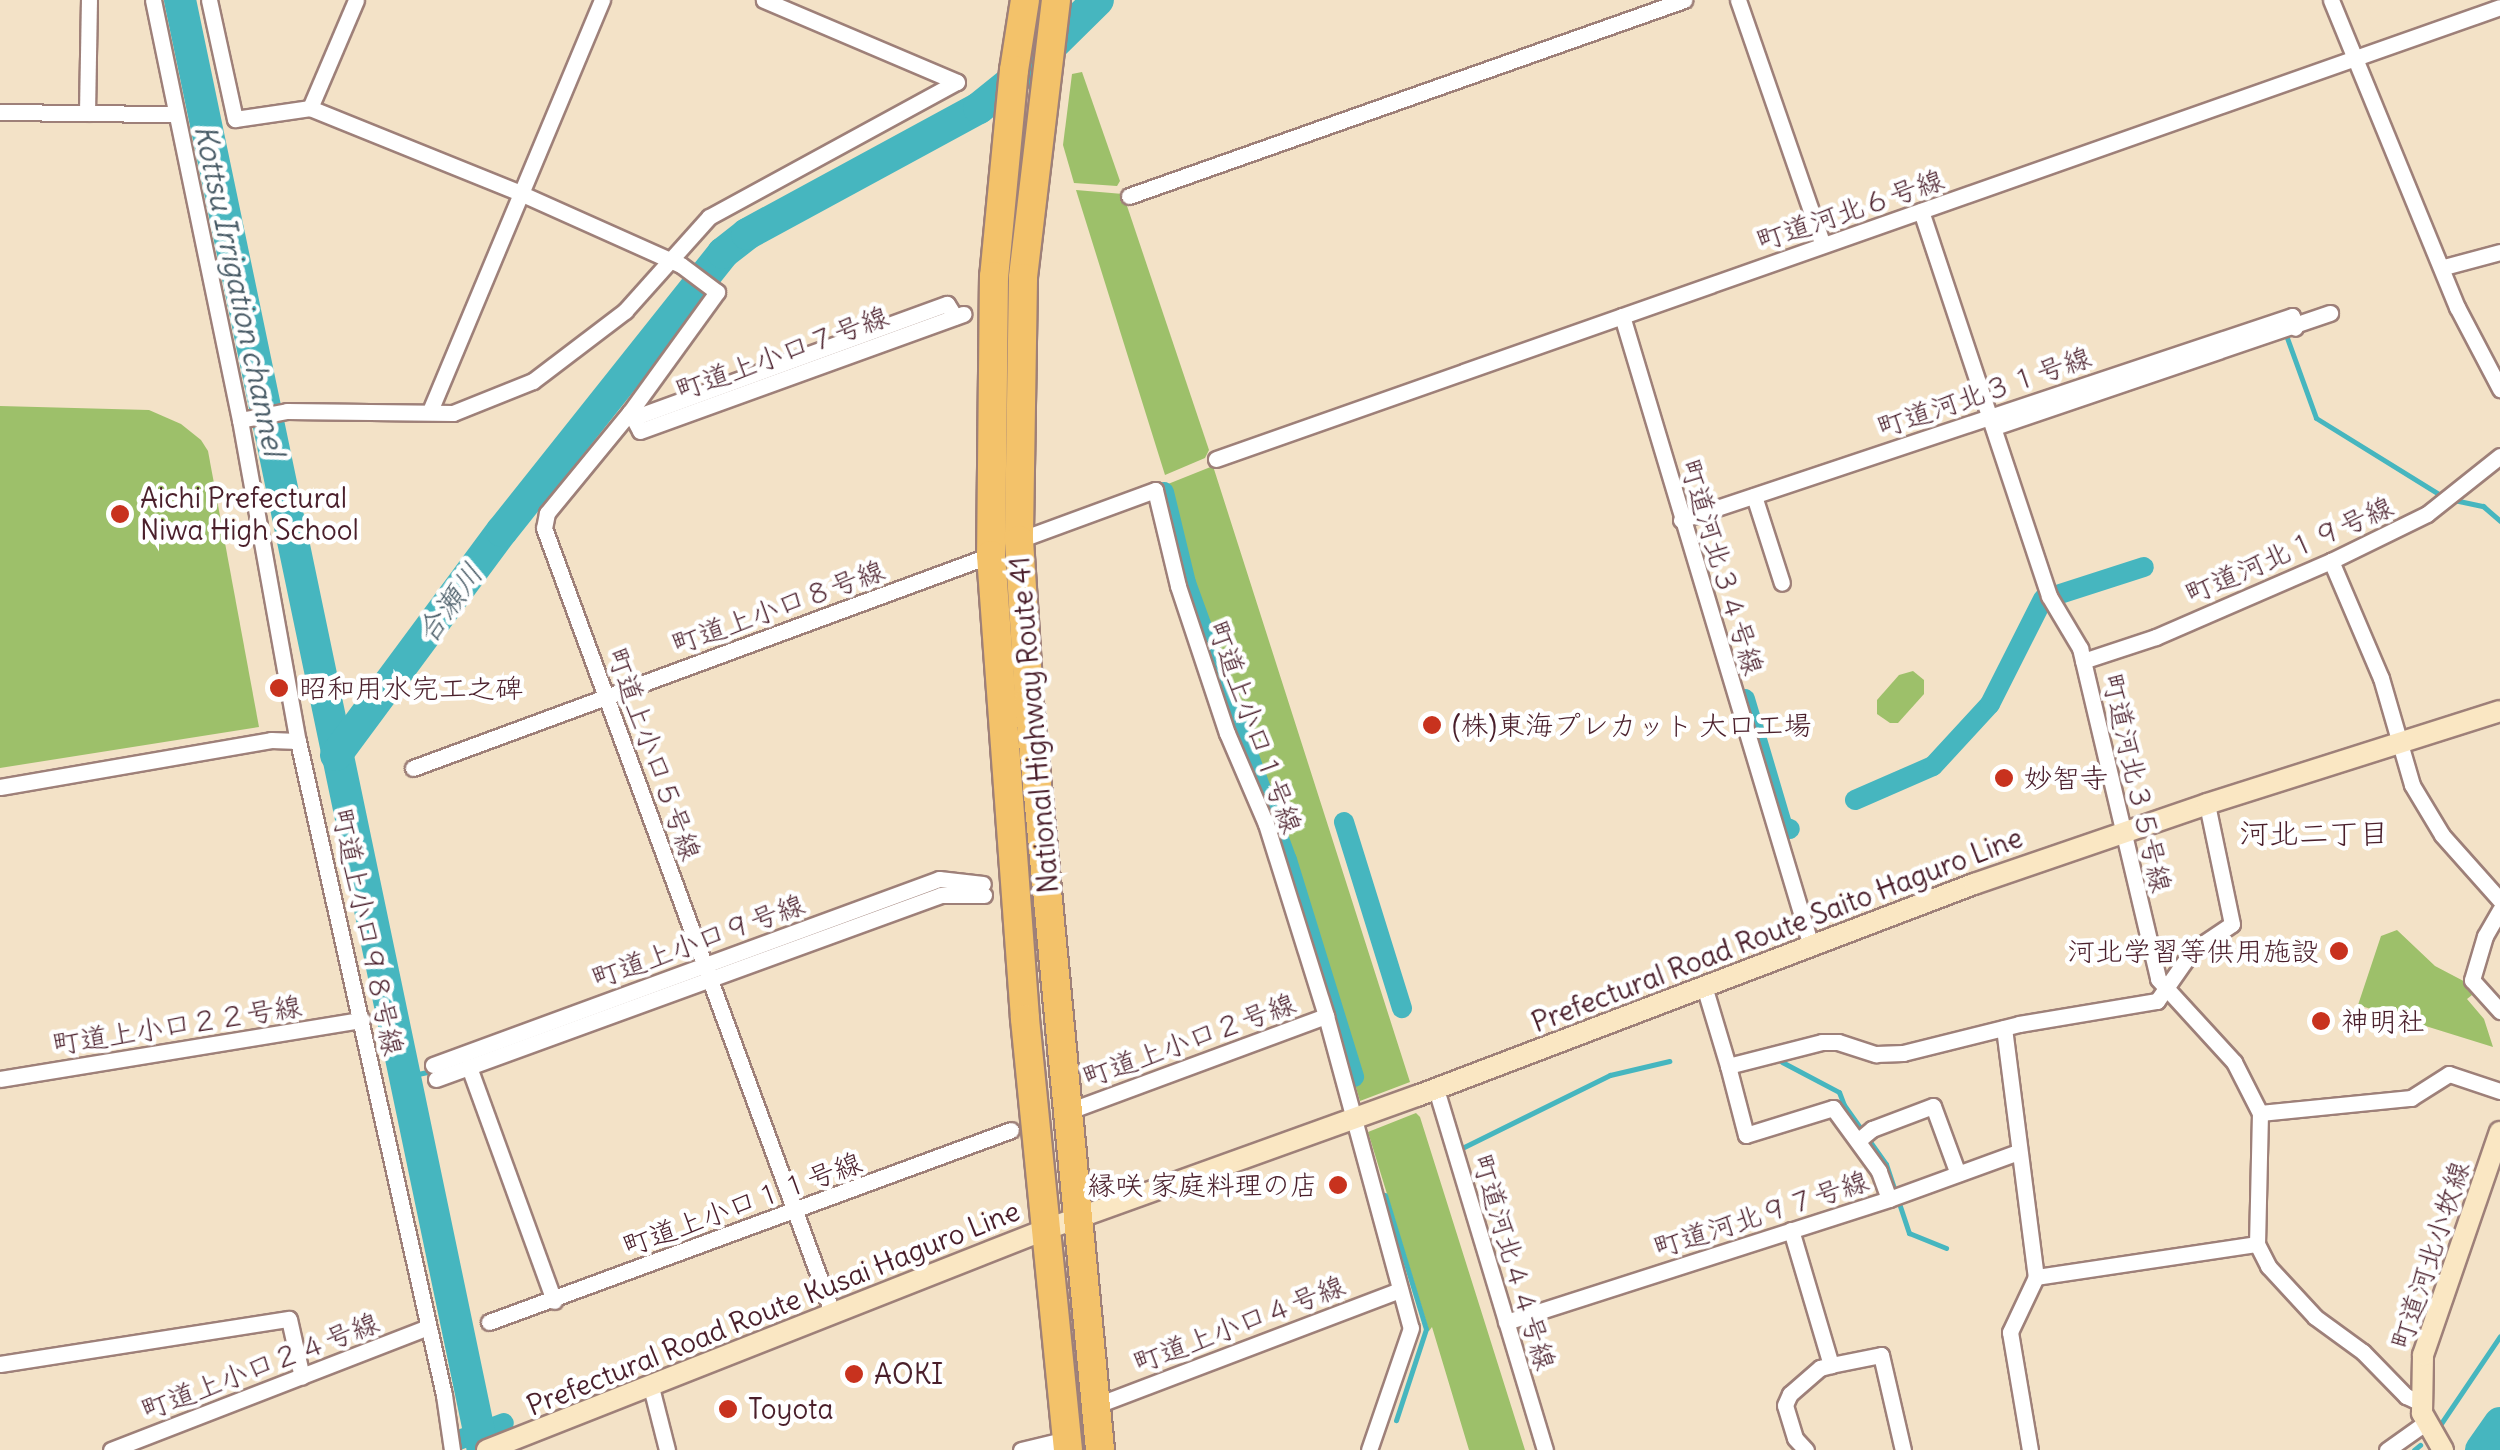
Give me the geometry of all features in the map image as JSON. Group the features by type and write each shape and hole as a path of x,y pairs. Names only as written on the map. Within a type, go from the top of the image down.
{"highway":[{"name":"National Highway Route 41","path":"1026,0 1014,70 994,276 989,414 991,555 1000,721 1068,1444"},
{"name":"National Highway Route 41","path":"1056,0 1022,278 1018,540 1028,700 1100,1450"}],"main road":[{"name":"Prefectural Road Route Saito Haguro Line","path":"1080,1217 1436,1089 2122,832 2500,711"},
{"name":"町道河北小牧線","path":"2423,1413 2424,1355 2500,1132"},
{"name":"Prefectural Road Route Kusai Haguro Line","path":"487,1450 1080,1217"},
{"path":"2423,1413 2441,1447"}],"street":[{"path":"87,113 88,0"},
{"name":"町道上小口９８号線","path":"154,0 243,421 298,741 444,1395 452,1450"},
{"path":"209,0 236,119 310,108 356,0"},
{"path":"430,410 602,0"},
{"path":"243,421 282,412 453,413 532,382 626,311 678,264 709,217 957,82 764,0"},
{"path":"1129,196 1684,0"},
{"path":"1738,0 1824,245"},
{"path":"2331,0 2352,59 2444,267 2477,352 2500,388"},
{"name":"町道河北６号線","path":"1216,460 2500,7"},
{"name":"町道上小口５号線","path":"310,108 520,193 678,264 717,292 631,415 547,513 544,524 832,1312"},
{"path":"0,112 176,114"},
{"name":"町道河北３５号線","path":"1921,212 2049,596 2083,661 2158,980 2234,1062 2260,1114 2257,1244"},
{"path":"2444,267 2500,252"},
{"path":"631,415 947,304 959,316"},
{"name":"町道河北３１号線","path":"1682,520 2294,328 2330,312"},
{"name":"町道河北３４号線","path":"1622,316 1811,946"},
{"name":"町道河北１９号線","path":"2083,661 2156,638 2331,562 2427,514 2500,456"},
{"name":"町道上小口１号線","path":"1018,540 1155,490 1196,639 1227,733 1266,824 1326,1016 1411,1328 1369,1450"},
{"path":"1754,496 1782,583"},
{"name":"町道上小口８号線","path":"413,768 991,555"},
{"path":"2331,562 2366,638 2406,772 2442,835 2500,900"},
{"path":"0,787 271,740 298,741"},
{"path":"1704,986 1728,1066 1822,1042 1838,1042 1876,1054 1903,1053 2004,1028 2111,1012 2157,1000 2166,993 2192,951 2232,924 2207,804"},
{"path":"554,1300 469,1066 708,972 942,895 983,890"},
{"path":"2500,910 2485,936 2472,980 2500,1011"},
{"name":"町道上小口９号線","path":"469,1066 435,1072 708,972"},
{"name":"町道上小口２号線","path":"1068,1111 1326,1016"},
{"name":"町道上小口２２号線","path":"0,1079 362,1020"},
{"path":"2004,1028 2036,1277 2010,1332 2030,1450"},
{"name":"町道河北９７号線","path":"1506,1322 1889,1199 1880,1170 1834,1108 1746,1135 1728,1066"},
{"path":"2260,1114 2410,1098 2449,1074 2500,1091"},
{"name":"町道河北４４号線","path":"1436,1089 1546,1450"},
{"path":"1860,1139 1872,1129 1933,1106 1958,1174"},
{"name":"町道上小口１１号線","path":"489,1322 1012,1130"},
{"path":"1889,1199 2018,1152"},
{"path":"1792,1230 1832,1364"},
{"path":"2036,1277 2257,1244 2268,1266 2315,1317 2363,1352 2423,1413 2387,1450"},
{"name":"町道上小口４号線","path":"1097,1405 1400,1290"},
{"path":"0,1364 290,1319 302,1377"},
{"name":"町道上小口２４号線","path":"111,1450 426,1328"},
{"path":"1802,1449 1785,1405 1790,1394 1820,1368 1881,1355 1903,1450"},
{"path":"651,1387 667,1450"},
{"path":"1021,1450 1068,1444"}],"green space":[{"path":"1082,72 1120,181 1117,186 1074,183 1063,145 1072,74"},
{"path":"1076,190 1123,194 1209,450 1205,458 1165,475"},
{"path":"0,406 149,410 181,424 201,440 208,451 259,727 0,768"},
{"path":"1213,466 1410,1082 1360,1101 1288,859 1235,725 1188,586 1163,486"},
{"path":"1913,671 1924,680 1924,694 1898,723 1890,723 1877,714 1877,700 1899,675"},
{"path":"2397,930 2435,966 2473,986 2477,991 2467,999 2484,1019 2493,1047 2358,1005 2381,936"},
{"path":"1416,1113 1525,1450 1469,1450 1432,1327 1429,1331 1368,1132"}],"waterway":[{"name":"Kottsu Irrigation channel","path":"180,0 483,1450"},
{"name":"合瀬川","path":"336,755 502,531 723,253 747,234 979,108 1031,66 1098,0"},
{"path":"2286,335 2316,418 2442,496"},
{"path":"1164,492 1186,583 1287,860 1354,1077"},
{"path":"2454,500 2483,506 2500,521"},
{"path":"2060,594 2144,567"},
{"path":"1855,800 1933,766 1990,704 2043,599"},
{"path":"1745,699 1783,827 1790,829"},
{"path":"1344,822 1402,1008"},
{"path":"1462,1148 1610,1075 1669,1061"},
{"path":"1782,1062 1839,1092 1886,1164 1909,1233 1946,1248"},
{"path":"404,1077 428,1072"},
{"path":"1385,1195 1426,1329 1396,1420"},
{"path":"2440,1425 2500,1336"},
{"name":"合瀬川","path":"456,1441 504,1423"},
{"path":"2481,1450 2500,1423"},
{"path":"2414,1450 2420,1445"}],"place":[{"name":"Aichi Prefectural Niwa High School","path":"120,514"},
{"name":"昭和用水完工之碑","path":"279,688"},
{"name":"(株)東海プレカット 大口工場","path":"1432,725"},
{"name":"妙智寺","path":"2004,778"},
{"name":"河北学習等供用施設","path":"2339,951"},
{"name":"神明社","path":"2321,1021"},
{"name":"縁咲 家庭料理の店","path":"1338,1185"},
{"name":"AOKI","path":"854,1374"},
{"name":"Toyota","path":"728,1409"}],"district":[{"name":"河北二丁目","path":"2314,833"}]}
